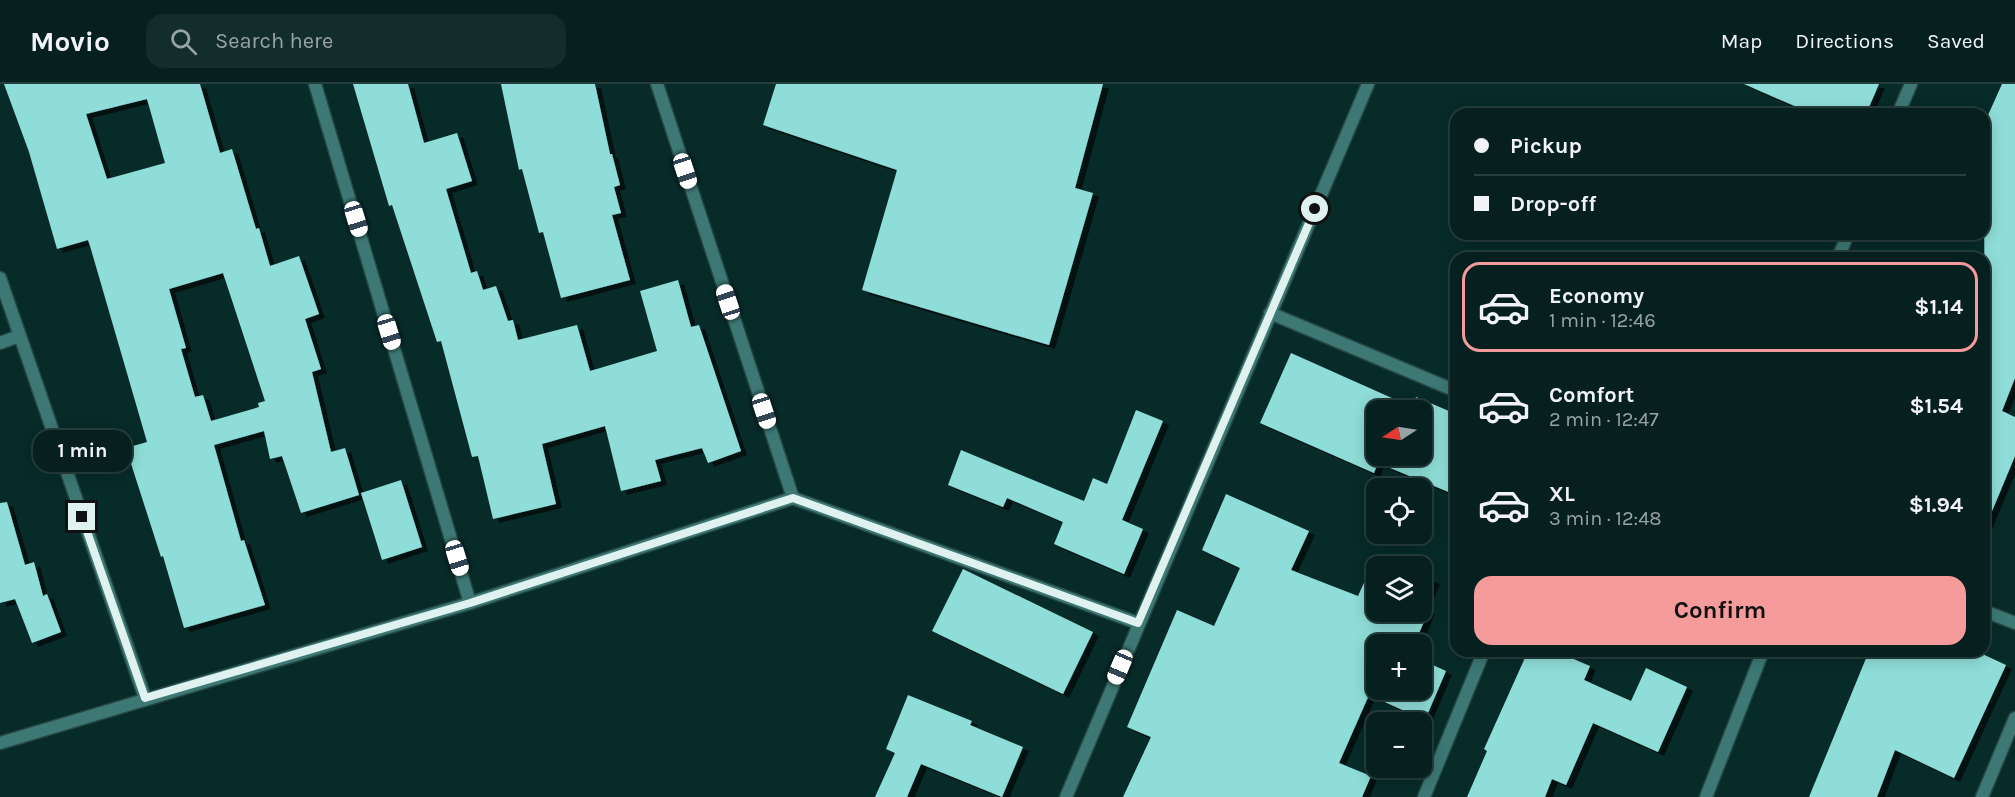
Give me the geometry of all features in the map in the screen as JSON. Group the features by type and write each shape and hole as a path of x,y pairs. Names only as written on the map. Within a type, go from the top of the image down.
{"street":[{"path":"315,84 470,603"},
{"path":"657,84 793,498"},
{"path":"1066,797 1368,84"},
{"path":"1901,108 1911,84"},
{"path":"0,278 145,698"},
{"path":"1270,314 1450,389"},
{"path":"0,343 19,336"},
{"path":"0,743 470,603 793,498 1138,623"},
{"path":"1990,613 2015,623"},
{"path":"1424,797 1482,657"},
{"path":"1706,797 1761,657"},
{"path":"1982,797 2015,718"}],"building":[{"path":"4,84 200,84 220,153 232,149 256,229 259,228 270,266 299,256 319,314 305,319 321,369 312,372 331,452 345,448 359,495 301,513 282,456 270,459 264,431 214,445 241,541 244,540 265,605 184,628 163,556 161,557 126,448 147,442 90,246 88,240 57,249 29,152","holes":["147,99 165,163 107,179 86,114","223,273 265,401 258,403 259,407 211,421 203,395 195,397 181,349 186,348 169,289"]},
{"path":"353,84 408,84 424,143 457,133 472,181 446,189 471,273 477,271 483,290 496,286 508,321 513,320 518,340 577,325 590,371 657,351 640,291 678,280 691,327 699,325 741,451 708,463 702,448 655,460 661,481 621,491 605,426 542,444 556,504 493,519 478,456 472,457 441,341 437,342 392,205 389,206"},
{"path":"501,84 595,84 610,154 612,154 620,185 614,187 621,213 612,215 630,280 561,298 543,232 539,233 522,169 519,170"},
{"path":"776,84 1103,84 1075,188 1093,193 1049,345 862,290 897,170 763,125"},
{"path":"1744,84 1879,84 1869,108 1799,108"},
{"path":"2002,84 2015,84 2015,378 2002,411 2015,417 2015,456 1990,516 1990,252 1984,252 1984,240 1990,240 1990,111"},
{"path":"1291,353 1396,400 1366,400 1366,466 1377,466 1374,473 1260,423"},
{"path":"1432,404 1450,411 1450,493 1432,485 1432,478 1415,478 1385,466 1432,466"},
{"path":"1136,410 1163,421 1122,520 1143,529 1124,574 1054,544 1063,522 1007,498 1003,507 948,485 961,450 1084,501 1093,478 1107,484"},
{"path":"401,480 422,547 382,560 361,493"},
{"path":"1226,494 1309,531 1291,570 1358,596 1366,578 1366,622 1424,622 1419,634 1366,634 1367,700 1339,763 1366,774 1366,778 1370,778 1362,797 1123,797 1151,737 1127,727 1177,610 1214,626 1240,568 1202,550"},
{"path":"7,502 25,565 34,562 43,596 47,594 61,632 32,643 15,599 0,603 0,503"},
{"path":"963,569 1093,632 1063,694 932,631"},
{"path":"1525,657 1569,657 1590,666 1584,680 1631,701 1646,668 1687,687 1658,752 1593,723 1566,785 1552,779 1545,797 1467,797 1487,751 1484,749"},
{"path":"1867,657 1989,657 2006,665 1954,778 1895,750 1877,797 1809,797"},
{"path":"1432,665 1446,671 1428,712 1407,712 1380,700 1432,700"},
{"path":"908,695 972,721 970,725 1023,747 1002,797 921,764 907,797 875,797 895,753 886,749"}],"route":[{"path":"82,517 145,698 470,603 793,498 1138,623 1315,209"}]}
